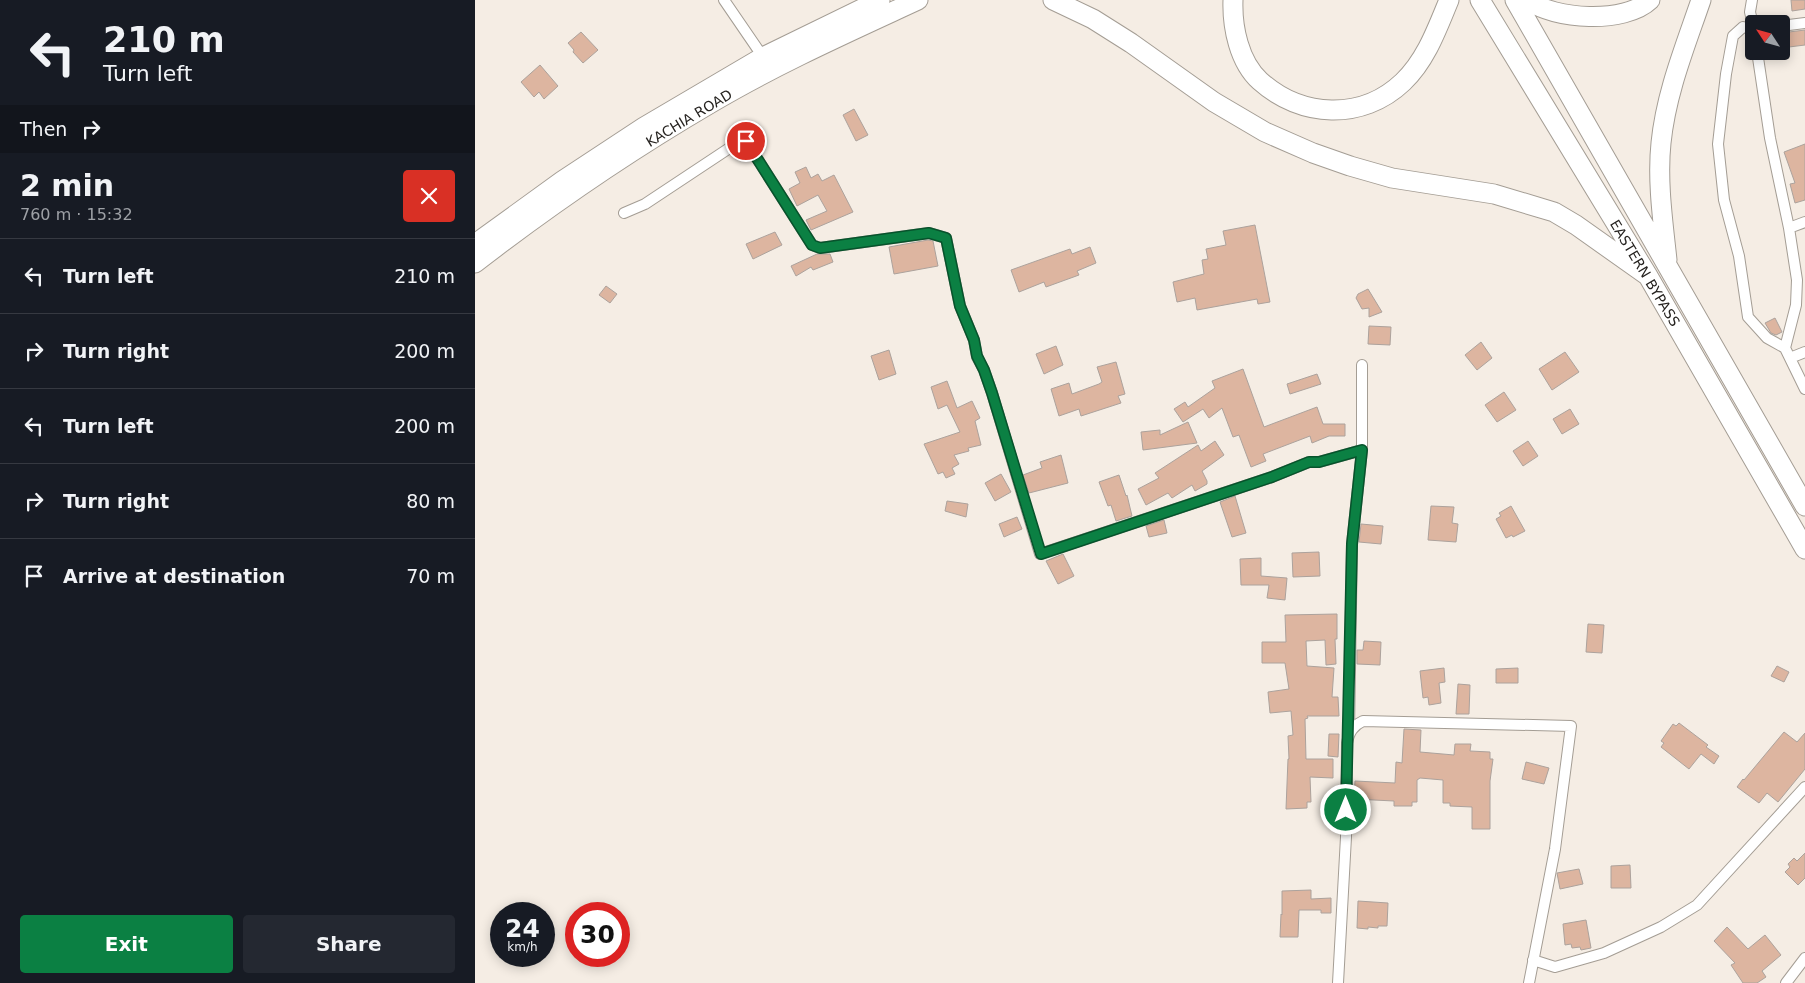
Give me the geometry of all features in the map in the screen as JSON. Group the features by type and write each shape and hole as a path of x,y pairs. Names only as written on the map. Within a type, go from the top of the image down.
{"highway":[{"name":"KACHIA ROAD","path":"475,244 603,153 763,57 880,0"},
{"path":"1053,0 1093,18 1215,102 1265,132 1313,153 1392,178 1494,194 1554,212 1576,225 1648,276"},
{"path":"1233,0 1233,16 1237,39 1246,62 1259,80 1274,92 1293,102 1335,111 1359,108 1379,99 1402,83 1419,64 1433,39 1449,0"},
{"name":"EASTERN BYPASS","path":"1480,0 1648,276 1805,549"},
{"name":"EASTERN BYPASS","path":"1515,0 1805,506"},
{"path":"1528,0 1557,14 1581,17 1605,16 1629,11 1650,0"},
{"path":"1668,269 1662,210 1661,144 1672,85 1701,0"},
{"name":"KACHIA ROAD","path":"475,263 579,186 711,102 914,1"}],"street":[{"path":"724,0 763,57"},
{"path":"1751,15 1752,0"},
{"path":"1790,25 1805,23"},
{"path":"1745,28 1743,27 1733,36 1726,74 1719,144 1724,200 1739,256 1749,317 1767,338 1785,348 1805,389"},
{"path":"1758,60 1770,138 1789,228 1797,280 1796,305 1785,348"},
{"path":"624,213 645,204 731,147 746,141 812,245 820,248 929,233 946,238 960,306 992,393 1041,554 1272,477 1309,462 1319,462 1362,450"},
{"path":"1789,228 1805,222"},
{"path":"1790,358 1805,352"},
{"path":"1338,983 1346,827 1352,544 1362,450 1362,364"},
{"path":"1349,732 1363,721 1571,726 1555,849 1529,983"},
{"path":"1533,960 1555,967 1604,953 1661,927 1697,905 1805,787"},
{"path":"1787,983 1805,958"}],"building":[{"path":"1791,0 1805,0 1805,9 1792,11"},
{"path":"1805,30 1805,45 1790,47 1790,32"},
{"path":"581,32 598,50 583,63 568,43"},
{"path":"540,65 558,86 544,99 539,92 534,97 521,82"},
{"path":"854,109 868,135 856,141 843,115"},
{"path":"1805,144 1805,200 1795,203 1790,184 1795,183 1784,152"},
{"path":"806,167 811,178 818,174 822,181 834,175 853,212 811,230 806,220 827,211 818,195 797,206 789,189 800,183 795,172"},
{"path":"1255,225 1270,302 1258,304 1257,299 1197,310 1195,298 1177,302 1173,282 1204,274 1202,260 1208,259 1206,249 1226,245 1223,231"},
{"path":"775,232 782,245 753,259 746,244"},
{"path":"928,240 933,241 938,266 894,274 889,247"},
{"path":"1090,247 1096,263 1077,271 1079,275 1046,287 1044,282 1019,292 1011,270 1070,249 1072,254"},
{"path":"817,254 830,254 833,262 813,270 811,267 796,276 791,266"},
{"path":"606,286 617,294 610,303 599,295"},
{"path":"1368,289 1382,312 1369,317 1369,308 1362,309 1356,298 1358,294"},
{"path":"1775,318 1782,332 1776,335 1771,333 1765,323"},
{"path":"1369,326 1391,327 1390,345 1368,344"},
{"path":"1481,342 1492,358 1477,370 1465,355"},
{"path":"1056,346 1063,365 1044,374 1036,354"},
{"path":"889,350 896,374 879,380 871,356"},
{"path":"1565,352 1579,372 1552,390 1539,369"},
{"path":"1116,362 1125,394 1118,396 1121,403 1081,416 1079,409 1059,416 1051,389 1069,383 1072,394 1099,384 1102,382 1097,367"},
{"path":"1243,369 1264,427 1317,407 1323,424 1345,424 1345,436 1329,436 1312,443 1310,436 1263,454 1266,461 1251,467 1239,435 1233,437 1222,408 1209,418 1203,409 1183,422 1174,409 1185,402 1188,407 1215,388 1212,381"},
{"path":"1317,374 1321,384 1290,394 1287,384"},
{"path":"947,381 957,408 972,401 980,418 975,421 981,445 968,448 969,451 954,455 959,464 952,468 955,474 946,478 943,472 938,474 924,444 960,432 947,405 938,409 931,387"},
{"path":"1504,392 1516,410 1497,422 1485,405"},
{"path":"1570,409 1579,424 1562,434 1553,419"},
{"path":"1188,422 1197,443 1143,450 1141,432 1160,430 1160,435"},
{"path":"1215,441 1224,455 1202,471 1207,484 1195,491 1192,485 1172,498 1168,493 1146,505 1138,489 1159,478 1155,473 1198,445 1201,451"},
{"path":"1528,441 1538,456 1523,466 1513,451"},
{"path":"1061,455 1068,483 1029,493 1023,475 1042,468 1040,462"},
{"path":"1001,474 1011,492 995,501 985,483"},
{"path":"1119,475 1127,495 1132,516 1116,521 1111,505 1108,506 1099,482"},
{"path":"1235,496 1246,533 1232,537 1220,502"},
{"path":"947,501 968,504 966,517 945,511"},
{"path":"1431,506 1454,507 1452,523 1458,524 1456,542 1428,540"},
{"path":"1511,506 1525,531 1506,538 1496,519 1501,516 1499,513"},
{"path":"1017,517 1022,529 1004,537 999,524"},
{"path":"1164,520 1167,533 1149,537 1146,526"},
{"path":"1361,524 1383,526 1381,544 1359,542"},
{"path":"1319,552 1320,576 1293,577 1292,553"},
{"path":"1063,554 1074,576 1058,584 1046,561"},
{"path":"1261,558 1261,576 1287,578 1285,600 1267,598 1269,585 1241,585 1240,559"},
{"path":"1337,614 1336,664 1326,665 1325,640 1306,641 1307,666 1334,668 1332,697 1338,697 1339,716 1307,716 1308,718 1305,719 1306,759 1333,759 1333,778 1310,777 1311,802 1307,802 1307,808 1286,809 1289,759 1288,736 1293,735 1291,711 1270,713 1268,692 1289,689 1285,663 1262,663 1262,642 1286,642 1285,615"},
{"path":"1588,624 1604,625 1602,653 1586,652"},
{"path":"1364,641 1381,642 1380,665 1357,664 1357,650 1363,650"},
{"path":"1777,666 1789,672 1784,682 1771,676"},
{"path":"1444,668 1445,682 1439,683 1441,703 1429,705 1428,697 1423,698 1420,671"},
{"path":"1518,668 1518,683 1496,683 1496,669"},
{"path":"1458,684 1470,685 1469,714 1456,714"},
{"path":"1679,723 1719,756 1714,764 1701,754 1689,769 1661,747 1664,743 1661,741 1673,724 1676,726"},
{"path":"1404,729 1421,730 1420,752 1454,755 1455,744 1471,744 1470,751 1490,752 1490,759 1493,759 1490,781 1490,829 1472,829 1472,807 1450,806 1450,803 1443,803 1443,780 1420,778 1417,780 1417,802 1412,802 1412,806 1394,806 1394,801 1354,799 1355,781 1395,783 1396,762 1402,763"},
{"path":"1784,732 1797,742 1805,733 1805,769 1778,802 1767,793 1759,803 1737,787"},
{"path":"1329,734 1339,734 1338,757 1328,756"},
{"path":"1526,762 1549,768 1544,784 1522,779"},
{"path":"1805,853 1805,878 1798,885 1785,872 1790,867 1788,864 1794,858 1797,861"},
{"path":"1630,865 1631,888 1611,888 1611,866"},
{"path":"1579,869 1583,884 1560,889 1557,873"},
{"path":"1311,890 1311,899 1331,898 1331,913 1321,913 1321,910 1299,910 1298,937 1280,937 1282,891"},
{"path":"1358,901 1388,903 1387,926 1378,926 1378,928 1368,927 1368,929 1357,928"},
{"path":"1586,920 1591,948 1581,950 1580,947 1572,948 1571,944 1565,945 1563,924"},
{"path":"1727,927 1748,949 1765,935 1781,955 1762,971 1766,977 1757,983 1743,983 1731,965 1735,963 1714,941"}],"route":[{"path":"746,141 812,245 820,248 929,233 946,238 960,306 992,393 1041,554 1272,477 1309,462 1319,462 1362,450 1352,544 1346,810"}]}
